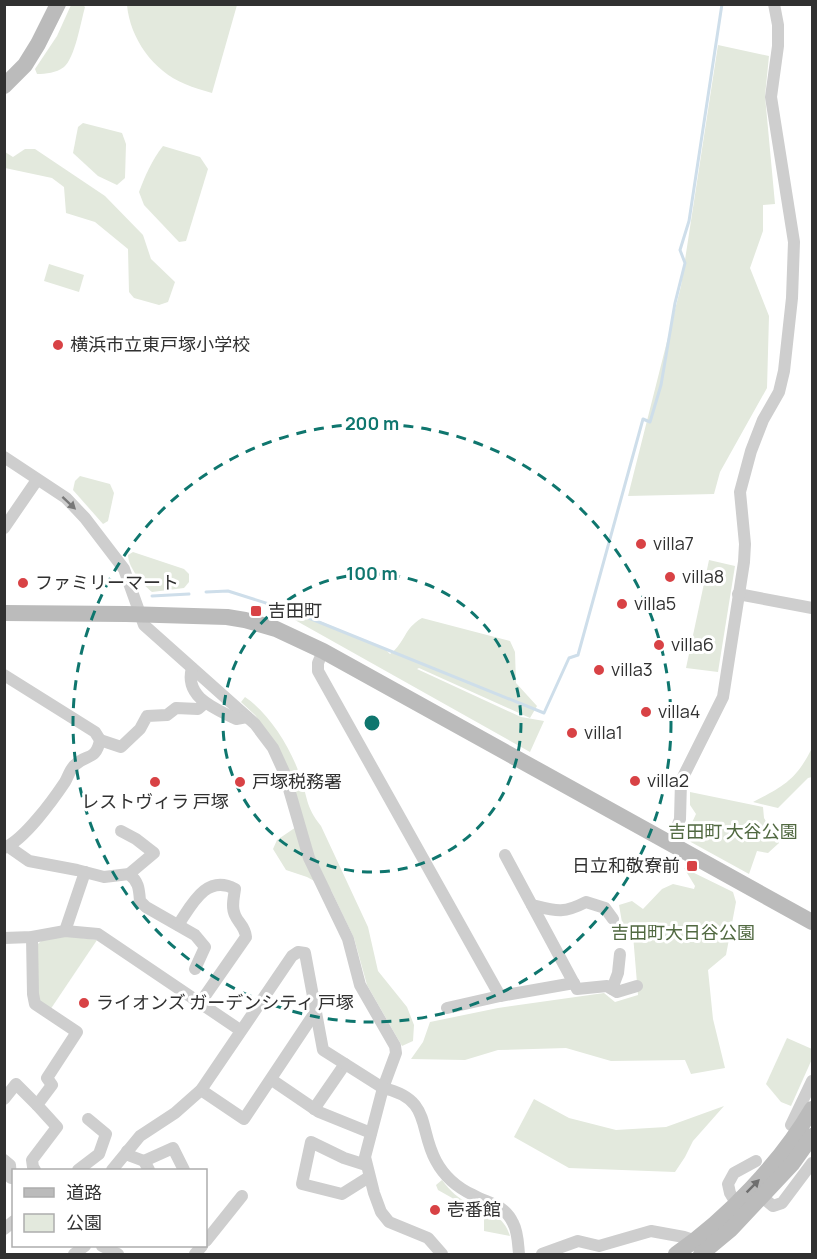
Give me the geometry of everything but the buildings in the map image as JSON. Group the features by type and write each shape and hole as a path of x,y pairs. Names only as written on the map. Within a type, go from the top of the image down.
{"street":[{"path":"4,86 25,65 58,4"},
{"path":"671,843 680,819 681,781 723,697 744,562 745,544 740,492 751,451 763,420 779,392 784,371 792,298 794,242 771,97 778,46 778,25 774,4"},
{"path":"4,458 66,498 112,550 128,578 144,625 247,717 273,748 284,772 309,858 348,939 360,985 395,1046 396,1053 370,1133 365,1157 367,1171 381,1212 389,1222 428,1238 442,1254"},
{"path":"4,528 37,480"},
{"path":"738,594 813,608"},
{"path":"4,613 227,617 276,629 323,651 813,922"},
{"path":"323,651 318,663 318,671 500,996"},
{"path":"192,668 189,677 190,686 205,703 236,719 247,717"},
{"path":"4,675 95,732 100,740 99,749 93,756 75,765 65,782 28,829 7,848 29,861 104,877 129,874 154,853 122,831"},
{"path":"100,740 121,747 140,729 147,716 167,715 176,708 198,709 205,703"},
{"path":"505,855 577,989 607,986 617,992 637,986"},
{"path":"65,931 85,872"},
{"path":"129,874 136,879 140,901 146,907 195,935 205,946 195,969"},
{"path":"178,926 202,891 215,886 228,885 235,889 233,904 235,915 245,928 246,937 200,1003"},
{"path":"532,905 558,912 570,910 585,902 605,908 613,918"},
{"path":"4,938 32,937 65,931 98,934 240,1030"},
{"path":"32,937 35,1004 77,1032 47,1078 52,1084 37,1105"},
{"path":"113,1169 140,1136 175,1113 201,1090 292,957 298,952 304,953 322,1050 383,1088 408,1098 419,1110 436,1162 454,1184 475,1197 499,1206 509,1215 514,1225 519,1254"},
{"path":"612,989 618,973 620,954"},
{"path":"447,1008 574,983"},
{"path":"201,1090 244,1119 314,1014"},
{"path":"314,1109 345,1064"},
{"path":"272,1080 314,1109 370,1133"},
{"path":"791,1125 813,1081"},
{"path":"4,1099 16,1084 57,1127 32,1160 34,1169"},
{"path":"704,1250 736,1203 781,1156 813,1109"},
{"path":"79,1169 99,1154 106,1134 88,1119"},
{"path":"675,1254 704,1250 762,1197 792,1164 813,1136"},
{"path":"311,1142 367,1171 342,1194 302,1184 311,1142"},
{"path":"126,1151 128,1155 146,1166 173,1148 184,1169"},
{"path":"4,1160 10,1164 11,1178"},
{"path":"736,1203 728,1184 734,1173 756,1161"},
{"path":"762,1197 773,1206 782,1203 813,1162"},
{"path":"207,1240 242,1196"},
{"path":"542,1254 578,1241 599,1246 651,1231 684,1237 704,1250"}],"green space":[{"path":"71,5 85,7 71,56 61,69 51,73 37,74 35,69 57,36"},
{"path":"127,5 237,5 212,93 173,78 153,62 138,41"},
{"path":"718,45 769,56 765,96 775,204 763,205 763,231 750,268 769,316 767,388 720,472 714,494 628,496 681,286"},
{"path":"83,123 122,133 126,144 125,178 117,185 98,176 73,153 78,127"},
{"path":"163,146 200,157 208,169 186,241 179,242 144,205 139,192 149,168"},
{"path":"25,149 35,149 105,196 143,235 151,259 175,282 168,302 159,305 134,298 129,292 128,249 95,222 66,213 64,187 52,178 5,168 5,152 13,157"},
{"path":"49,264 84,275 79,292 44,281"},
{"path":"80,476 110,484 114,493 108,521 103,524 73,490 75,481"},
{"path":"133,552 184,569 189,574 189,582 184,588 152,592 130,565 128,555"},
{"path":"709,560 735,566 718,672 686,668"},
{"path":"284,606 384,648 390,654 411,627 422,618 510,641 515,652 516,683 537,706 530,718 417,669 521,717 544,721 530,752 286,615 280,607"},
{"path":"245,697 271,722 291,754 309,807 321,826 368,927 378,971 407,1007 414,1025 413,1041 402,1046 367,985 354,938 331,890 307,877 286,870 273,849 277,840 302,823 272,739 255,715 241,702"},
{"path":"812,748 812,777 808,778 778,808 753,802 788,781 800,768"},
{"name":"吉田町 大谷公園","path":"690,792 763,807 764,818 779,843 768,853 757,851 749,874 689,841 689,829 696,814 690,805"},
{"name":"吉田町大日谷公園","path":"684,868 733,892 736,902 726,955 708,970 713,1019 725,1068 691,1074 685,1060 611,1061 566,1048 498,1050 465,1060 411,1059 423,1042 430,1022 498,1008 604,993 615,1002 638,995 633,935 623,928 619,905 632,901 643,909 662,889 673,884 694,889 695,886"},
{"path":"66,936 97,940 50,1010 39,1002 36,946 41,941"},
{"path":"787,1038 812,1049 812,1059 791,1106 781,1102 766,1084"},
{"path":"534,1099 569,1118 616,1130 666,1127 724,1106 693,1141 675,1172 569,1168 514,1137"},
{"path":"442,1180 463,1200 500,1219 510,1236 484,1231 484,1216 438,1190 436,1185"}],"waterway":[{"path":"206,592 228,591 294,612 544,713 569,658 578,655 643,419 650,422 661,385 675,303 685,263 680,250 689,221 722,4"},
{"path":"152,596 189,594"}],"place":[{"name":"横浜市立東戸塚小学校","path":"58,345"},
{"name":"villa7","path":"641,544"},
{"name":"villa8","path":"670,577"},
{"name":"ファミリーマート","path":"23,583"},
{"name":"villa5","path":"622,604"},
{"name":"吉田町","path":"256,611"},
{"name":"villa6","path":"659,645"},
{"name":"villa3","path":"599,670"},
{"name":"villa4","path":"646,712"},
{"name":"villa1","path":"572,733"},
{"name":"villa2","path":"635,781"},
{"name":"レストヴィラ 戸塚","path":"155,782"},
{"name":"戸塚税務署","path":"240,782"},
{"name":"日立和敬寮前","path":"692,866"},
{"name":"ライオンズ ガーデンシティ 戸塚","path":"84,1003"},
{"name":"壱番館","path":"435,1210"}]}
